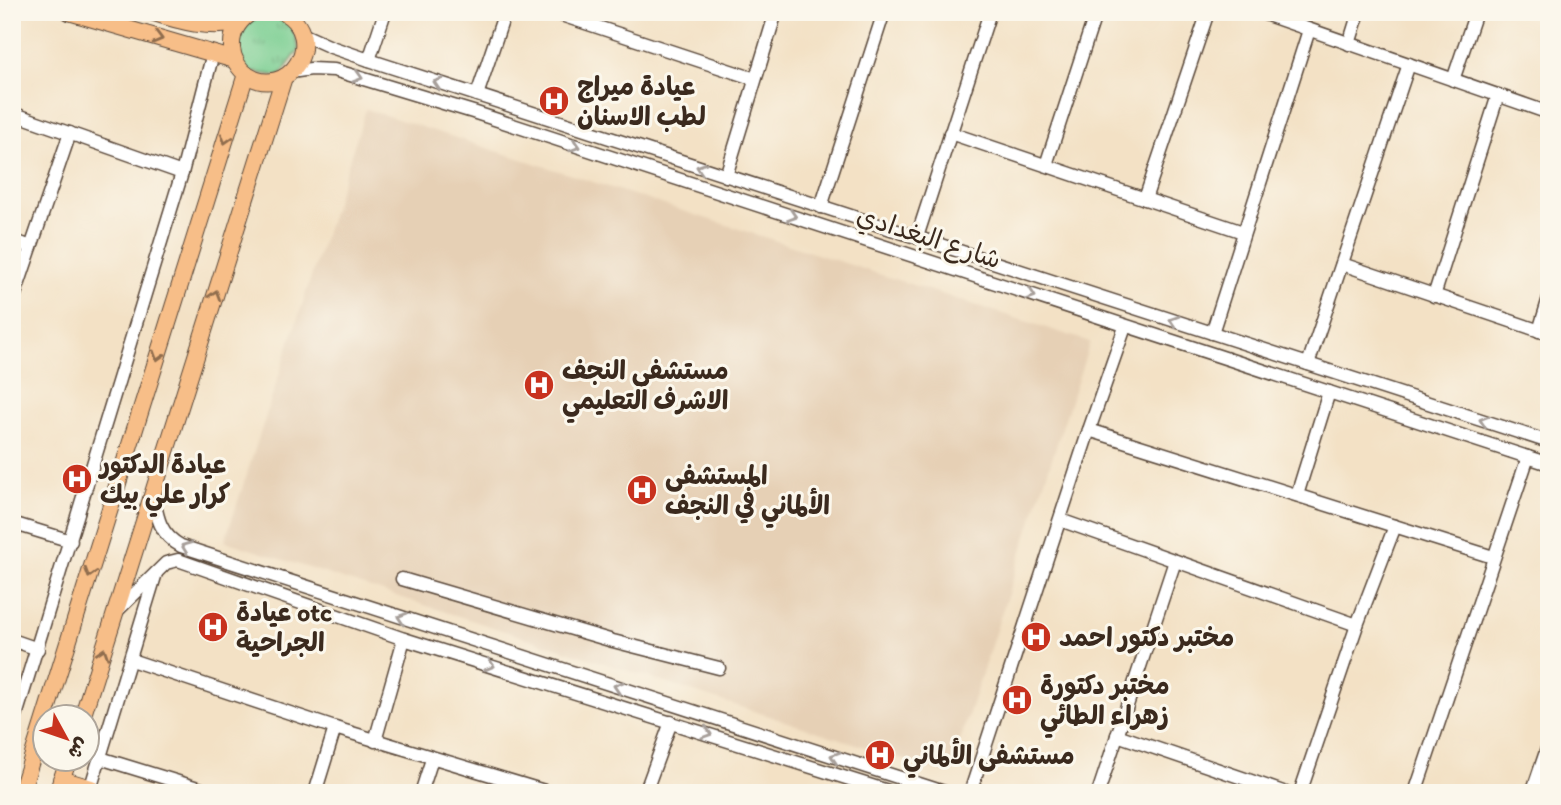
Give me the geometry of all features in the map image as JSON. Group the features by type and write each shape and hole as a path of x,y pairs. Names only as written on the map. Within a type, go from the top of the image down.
{"main road":[{"path":"69,12 235,60"},
{"path":"151,12 194,24 245,18"},
{"path":"245,18 232,41 235,60 246,74 268,81 288,74 297,66 303,50 302,34 291,15"},
{"path":"213,53 221,39 221,20"},
{"path":"21,793 246,74"},
{"path":"86,704 288,74"},
{"path":"59,786 90,790"}],"street":[{"path":"369,60 385,12"},
{"path":"477,95 505,12"},
{"path":"552,12 755,79"},
{"path":"726,176 776,12"},
{"path":"821,206 884,12"},
{"path":"917,237 990,12"},
{"path":"1046,165 1096,12"},
{"path":"1144,199 1208,12"},
{"path":"1259,12 1548,110"},
{"path":"1349,44 1359,12"},
{"path":"1453,80 1476,12"},
{"path":"1212,333 1309,30"},
{"name":"شارع البغدادي","path":"302,34 369,60 1549,442"},
{"path":"12,729 182,173 213,53"},
{"path":"1308,364 1409,64"},
{"name":"شارع البغدادي","path":"288,74 311,69 334,70 473,112 1549,464"},
{"path":"1434,296 1498,95"},
{"path":"12,113 182,173"},
{"path":"12,303 70,133"},
{"path":"950,133 1243,232"},
{"path":"609,157 617,151 618,146 614,140"},
{"path":"641,167 637,162 638,157 646,150"},
{"path":"12,240 31,247"},
{"path":"1342,264 1544,333 1549,298"},
{"path":"970,793 1125,327"},
{"path":"1236,362 1246,353 1243,342"},
{"path":"1259,369 1256,362 1258,357 1267,350"},
{"path":"1297,495 1329,392"},
{"path":"1089,430 1493,557"},
{"path":"1415,793 1528,457"},
{"path":"153,494 160,527 172,542 947,793"},
{"path":"1060,520 1357,625"},
{"path":"12,523 71,541"},
{"path":"1300,793 1357,625 1395,526"},
{"path":"116,612 166,563 178,560 404,639 671,722 859,787 894,793"},
{"path":"1098,793 1175,561"},
{"path":"246,584 252,569"},
{"path":"102,752 156,572"},
{"path":"402,579 613,641 719,668"},
{"path":"375,741 404,639"},
{"path":"12,640 38,649"},
{"path":"131,660 375,741 531,790 551,793"},
{"path":"645,793 671,722"},
{"path":"315,793 335,728"},
{"path":"1117,735 1286,793"},
{"path":"1532,793 1549,743"},
{"path":"102,759 209,792"},
{"path":"421,793 432,759"}],"shaded area":[{"name":"المستشفى الألماني في النجف","path":"366,109 1090,342 949,774 225,541"}],"green space":[{"path":"267,12 281,17 290,25 299,50 280,76 243,71 234,35 256,14"}],"place":[{"name":"عيادة ميراج لطب الاسنان","path":"554,101"},
{"name":"مستشفى النجف الاشرف التعليمي","path":"539,385"},
{"name":"عيادة الدكتور كرار علي بيك","path":"77,479"},
{"name":"المستشفى الألماني في النجف","path":"642,490"},
{"name":"عيادة otc الجراحية","path":"213,627"},
{"name":"مختبر دكتور احمد","path":"1036,637"},
{"name":"مختبر دكتورة زهراء الطائي","path":"1017,700"},
{"name":"مستشفى الألماني","path":"880,755"}]}
